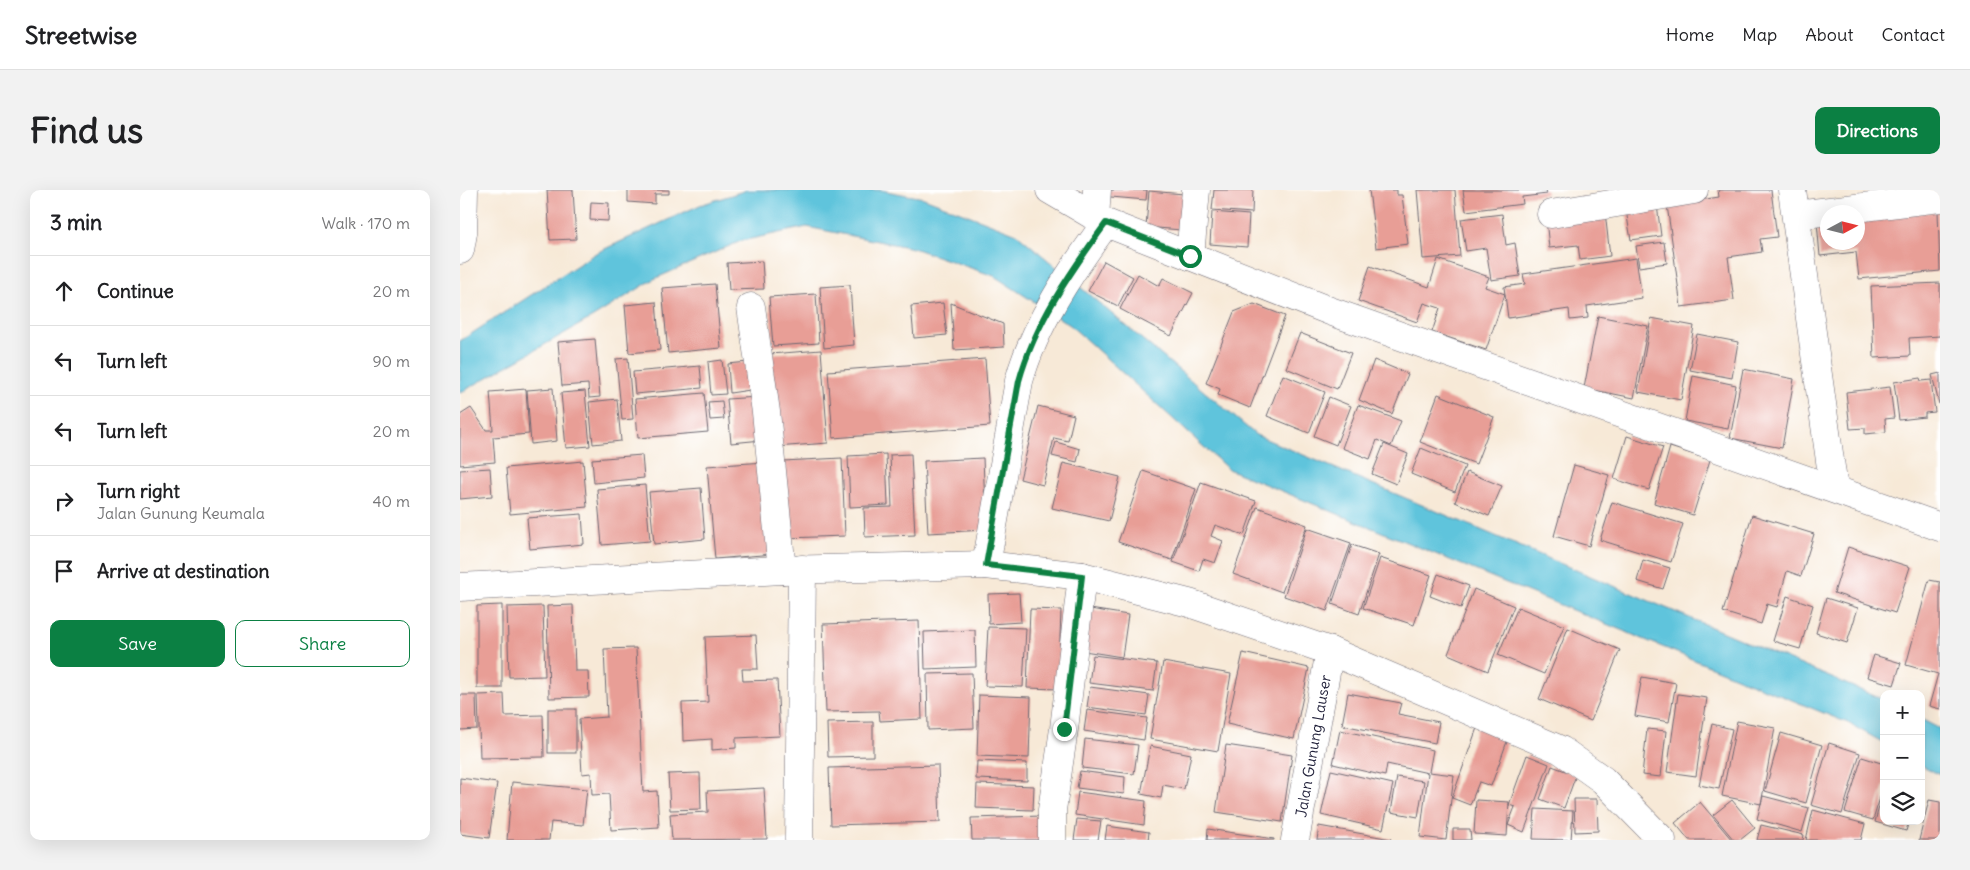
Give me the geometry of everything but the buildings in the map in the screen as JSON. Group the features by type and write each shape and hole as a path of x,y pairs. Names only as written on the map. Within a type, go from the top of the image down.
{"street":[{"path":"460,250 463,234 464,190"},
{"path":"1050,190 1101,220 1330,312 1940,527"},
{"path":"986,565 1019,381 1026,355 1070,272 1101,220 1097,190"},
{"path":"1190,256 1196,190"},
{"path":"1551,214 1694,190"},
{"path":"1834,489 1794,202 1940,198"},
{"path":"751,307 792,570 799,840"},
{"path":"460,587 792,570 986,565 1082,576 1188,604 1330,651 1562,750 1603,780 1662,840"},
{"path":"1052,840 1052,810 1064,729 1082,576"},
{"name":"Jalan Gunung Lauser","path":"1296,840 1330,651"}],"water":[{"path":"747,190 880,190 924,198 1017,234 1256,435 1880,698 1880,741 1848,723 1228,469 1070,325 994,276 913,248 807,227 741,241 654,279 593,317 460,393 460,341 596,253 700,205"},
{"path":"1925,721 1940,729 1940,775 1925,767"}],"route":[{"path":"1064,729 1082,576 986,565 1019,381 1026,355 1070,272 1106,223 1190,256"}]}
